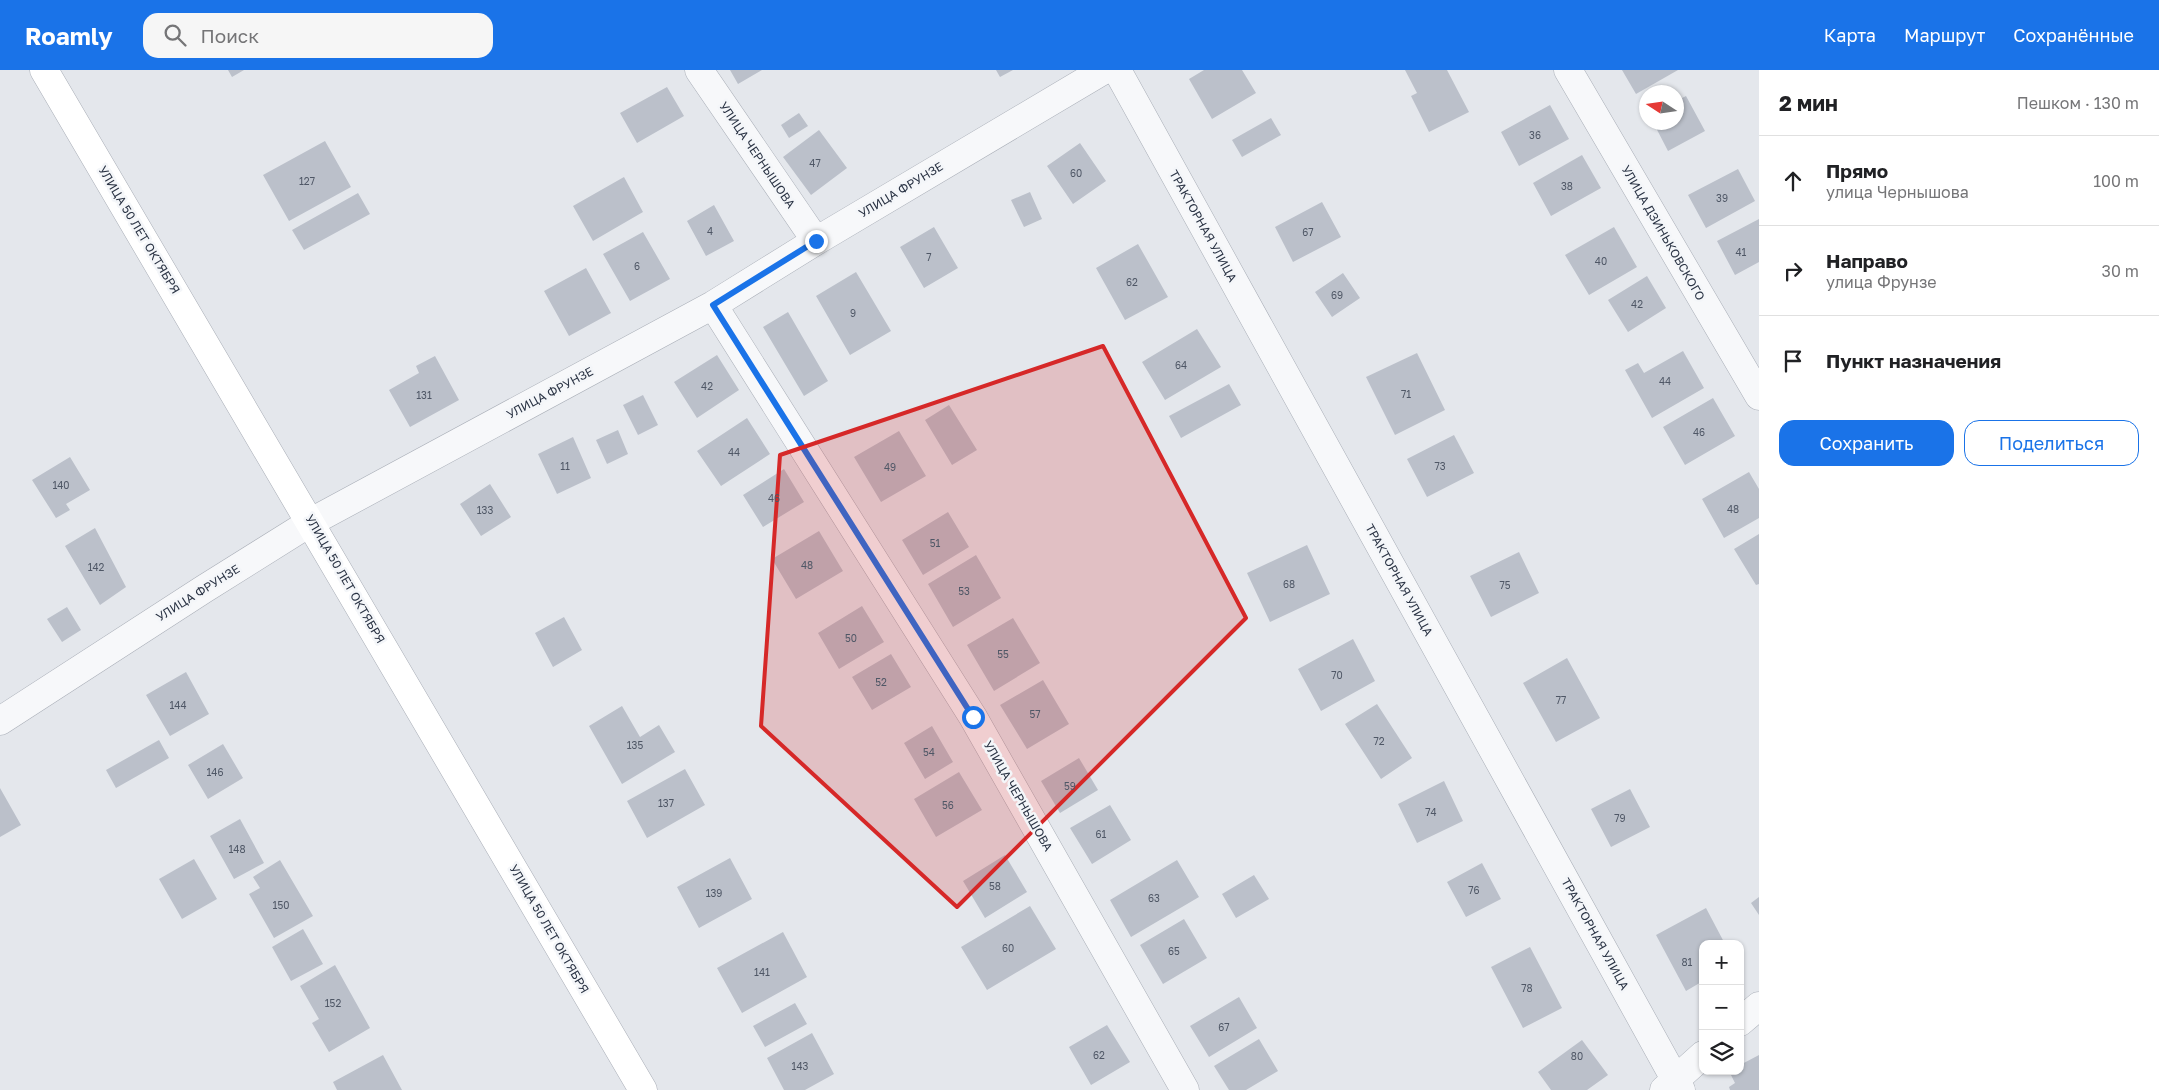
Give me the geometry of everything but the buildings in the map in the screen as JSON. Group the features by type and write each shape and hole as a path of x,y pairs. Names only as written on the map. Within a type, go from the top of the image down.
{"main road":[{"name":"УЛИЦА 50 ЛЕТ ОКТЯБРЯ","path":"44,70 312,522 643,1090"}],"street":[{"name":"УЛИЦА ЧЕРНЫШОВА","path":"698,70 816,241"},
{"name":"УЛИЦА ФРУНЗЕ","path":"0,721 204,588 312,522 713,305 816,241 1104,70"},
{"name":"ТРАКТОРНАЯ УЛИЦА","path":"1117,70 1673,1086"},
{"name":"УЛИЦА ДЗИНЬКОВСКОГО","path":"1568,70 1759,396"},
{"name":"УЛИЦА ЧЕРНЫШОВА","path":"713,305 973,717 1185,1090"},
{"path":"1744,1019 1759,1006"},
{"path":"1673,1086 1699,1059"}],"highlighted area":[{"path":"1103,346 1246,618 957,907 761,726 780,455"}],"route":[{"path":"816,241 713,305 973,717"}]}
